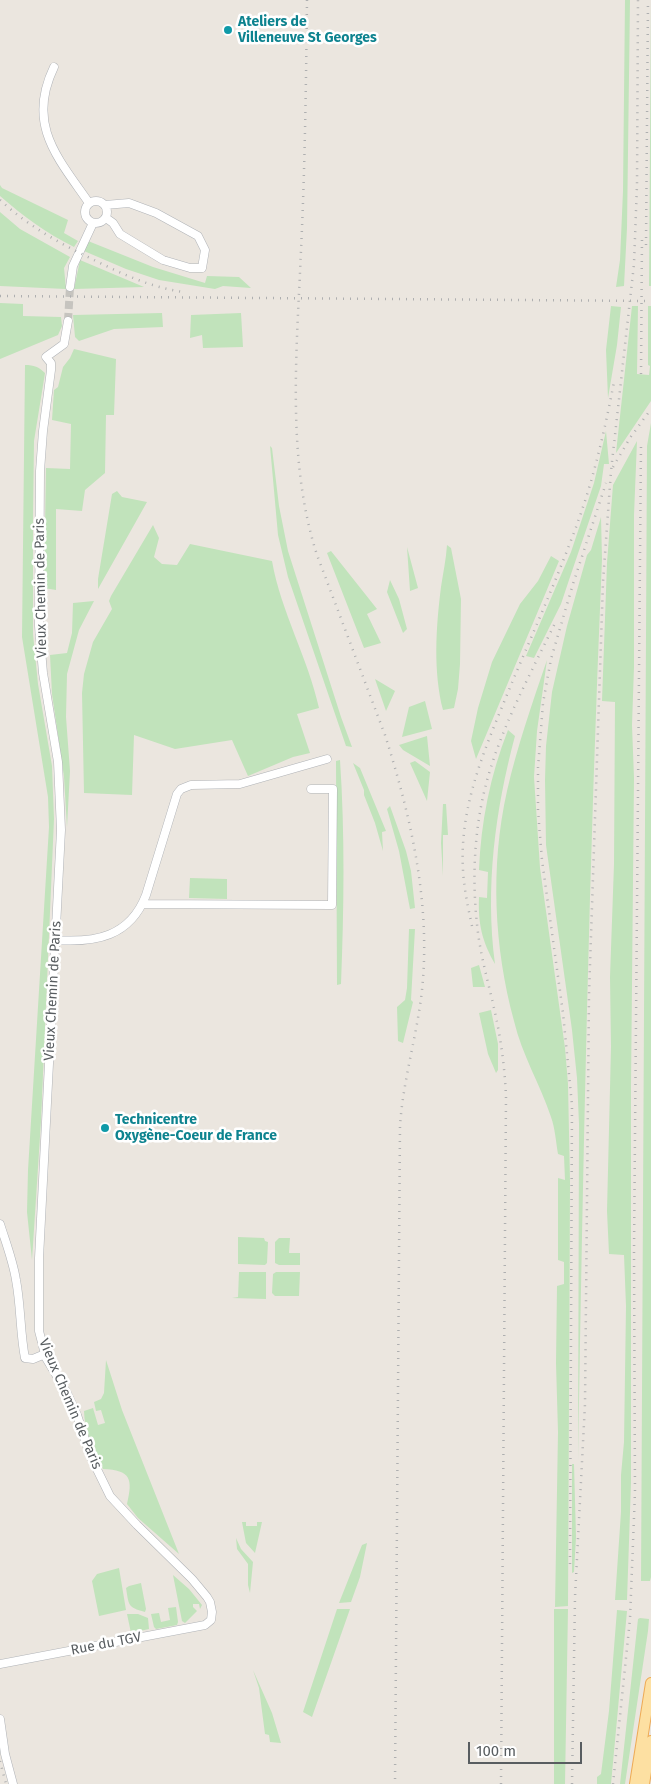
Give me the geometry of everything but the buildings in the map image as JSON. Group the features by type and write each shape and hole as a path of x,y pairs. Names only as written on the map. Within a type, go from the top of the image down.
{"main road":[{"path":"635,1784 651,1683"},
{"path":"647,1779 651,1741"}],"street":[{"path":"54,67 47,84 42,107 46,132 55,154 89,203"},
{"path":"106,205 108,211 106,218 100,223 93,223 85,215 89,203 98,200 106,205 130,203 156,213 198,236 205,250 202,268 190,268 163,260 120,234 113,223 106,218"},
{"path":"70,287 73,266 93,223"},
{"name":"Vieux Chemin de Paris","path":"68,321 64,344 46,357 51,362 51,370 43,431 40,476 39,626 43,673 58,762 60,844 38,1286 39,1331 45,1354 66,1393 90,1455 110,1496 192,1579 207,1597 212,1612 211,1620"},
{"path":"55,940 81,941 107,937 127,923 143,904 176,799 181,789 191,785 234,785 248,783 327,759"},
{"path":"143,904 332,905 333,789 311,789"},
{"path":"0,1224 10,1253 16,1280 25,1358 33,1360 45,1354"},
{"name":"Rue du TGV","path":"0,1664 205,1625 211,1620"},
{"path":"0,1719 5,1754 13,1784"}],"green space":[{"path":"625,0 630,0 627,228 624,286 616,287 620,260 623,191"},
{"path":"651,0 651,286 649,286"},
{"path":"0,185 2,188 68,220 64,233 78,241 74,247 44,230 0,196"},
{"path":"0,212 20,229 70,257 64,268 66,289 0,286"},
{"path":"88,241 153,267 205,283 207,276 239,277 251,288 223,286 215,289 159,280 126,269 84,251"},
{"path":"80,260 144,287 74,289"},
{"path":"0,303 23,304 23,316 61,317 62,326 58,335 0,359"},
{"path":"611,306 621,307 608,398 606,350"},
{"path":"632,306 638,306 637,374 649,375 648,306 651,306 651,401 616,453"},
{"path":"162,313 163,327 114,329 79,341 75,337 73,315"},
{"path":"241,313 243,347 203,348 202,335 190,338 191,315"},
{"path":"74,349 116,359 114,415 106,415 105,473 85,490 82,511 56,509 56,590 44,588 46,468 70,469 71,424 52,420 54,390 58,387 63,367"},
{"path":"25,365 41,369 45,373 34,441 33,634 38,684 52,766 54,819 41,1121 32,1260 27,1212 28,1170 49,827 48,797 22,637"},
{"path":"651,423 651,1577 650,1581 641,1581 647,446"},
{"path":"606,431 609,464 604,464 601,486 561,604 534,658 526,656 571,552 594,483"},
{"path":"637,441 634,515 632,725 634,778 631,1086 631,1483 627,1600 615,1600 624,1442 626,1306 624,1255 609,1254 607,1211 611,1047 610,977 614,864 615,702 602,701 607,563 613,485"},
{"path":"270,446 272,448 279,506 288,551 352,747 346,746 288,577 278,535"},
{"path":"117,491 122,497 147,502 98,589 112,494"},
{"path":"601,517 602,559 587,1010 578,1462 579,1124 577,1078 546,845 545,780 546,746 552,692 567,626 587,555 591,550"},
{"path":"153,525 159,538 154,557 162,564 177,565 190,544 272,561 276,580 319,708 297,714 310,753 293,757 248,776 232,740 175,749 134,735 132,795 84,793 82,693 84,674 93,642 112,609 109,601 111,596"},
{"path":"447,545 451,548 461,599 460,664 454,708 443,710 438,680 436,649 439,602"},
{"path":"407,547 418,588 410,591"},
{"path":"331,551 377,609 367,614 381,643 364,648 327,553"},
{"path":"551,556 559,561 476,759 471,741 478,708 492,662 520,604 538,581"},
{"path":"390,580 399,599 407,629 403,633 387,592"},
{"path":"94,601 79,630 67,674 66,717 70,771 67,827 64,777 52,694 50,655 67,653 72,633 73,603"},
{"path":"547,660 537,731 534,777 540,868 565,1048 568,1084 570,1182 568,1606 555,1607 558,1432 556,1363 557,1286 564,1284 564,1262 558,1260 558,1178 565,1180 564,1156 558,1154 551,1117 517,1034 502,965 496,878 498,849 507,791 530,709"},
{"path":"375,679 395,691 386,711"},
{"path":"425,701 432,729 402,737 409,707"},
{"path":"508,730 515,736 497,821 492,878 492,935 495,964 484,940 479,916 479,897 487,898 488,872 479,870 482,834 491,782"},
{"path":"427,736 430,766 403,750 399,745"},
{"path":"340,760 343,816 343,900 341,984 337,985 336,761"},
{"path":"415,761 430,772 427,801 410,763"},
{"path":"353,763 360,768 386,831 382,832 383,851 364,790"},
{"path":"443,804 446,804 448,835 443,835 443,876 441,843"},
{"path":"390,806 411,871 415,908 410,909 399,851 387,809"},
{"path":"190,878 227,879 227,899 189,898"},
{"path":"409,929 415,929 411,1000 413,1002 403,1043 398,1041 397,1007 405,1000 407,988"},
{"path":"479,965 485,987 473,987 471,968"},
{"path":"491,1010 498,1044 498,1070 496,1073 488,1054 479,1013"},
{"path":"238,1237 264,1238 268,1242 267,1263 265,1265 238,1264"},
{"path":"279,1238 290,1238 289,1253 300,1253 300,1265 279,1265 275,1263 275,1242"},
{"path":"239,1272 266,1272 266,1299 232,1298 238,1297"},
{"path":"276,1272 300,1272 299,1296 275,1296 272,1293 273,1274"},
{"path":"106,1360 122,1410 179,1554 138,1518 127,1504 130,1488 128,1478 119,1471 103,1469 90,1441 84,1411 93,1408 98,1425 105,1423 101,1410 96,1411 94,1402 101,1399 104,1393"},
{"path":"572,1464 574,1464 576,1537 574,1572 572,1573"},
{"path":"242,1522 246,1522 246,1526 257,1526 257,1522 262,1522 255,1553 246,1543"},
{"path":"236,1538 241,1549 253,1562 250,1593 248,1564 237,1549"},
{"path":"367,1543 360,1577 351,1602 339,1603 362,1545"},
{"path":"119,1568 126,1610 99,1616 92,1581 97,1574"},
{"path":"173,1575 189,1589 202,1605 200,1609 199,1604 193,1604 197,1611 185,1623 182,1621"},
{"path":"141,1583 145,1612 132,1607 126,1588"},
{"path":"176,1607 177,1625 156,1629 154,1627 151,1614 159,1613 161,1622 170,1620 168,1608"},
{"path":"337,1609 350,1609 312,1717 303,1712"},
{"path":"554,1609 568,1609 565,1784 554,1784"},
{"path":"617,1610 627,1611 611,1784 597,1784 597,1777 601,1774 609,1711"},
{"path":"127,1614 138,1614 148,1618 149,1629 131,1633"},
{"path":"638,1619 649,1619 648,1631 625,1784 620,1784"},
{"path":"253,1670 272,1713 281,1743 270,1742 269,1735 265,1734 259,1688"}],"tunnel":[{"path":"68,321 70,287"}],"railway":[{"path":"307,0 306,94 296,365 297,442 301,481 307,518 317,555 385,735 403,797 417,861 424,925 422,990 400,1126 395,1784"},
{"path":"572,1784 575,1597 585,1404 589,995 603,582 611,471 634,264 637,185 638,0"},
{"path":"646,245 648,0"},
{"path":"0,200 32,225 78,252 135,279 158,287 183,292"},
{"path":"641,374 642,237"},
{"path":"0,296 651,301"},
{"path":"472,926 463,870 465,822 470,798 484,752 580,516 597,460 614,382"},
{"path":"613,467 630,438 651,409"},
{"path":"613,1784 630,1619 635,1492 634,1252 641,444"},
{"path":"570,1564 572,1105 563,1013 542,860 538,811 538,768 543,703 551,659 606,483"},
{"path":"501,1784 506,1097 499,1031 478,933 475,870 481,808 485,787 497,748 556,621"},
{"path":"0,1761 6,1784"}],"place":[{"name":"Ateliers de Villeneuve St Georges","path":"228,30"},
{"name":"Technicentre Oxygène-Coeur de France","path":"105,1128"}]}
